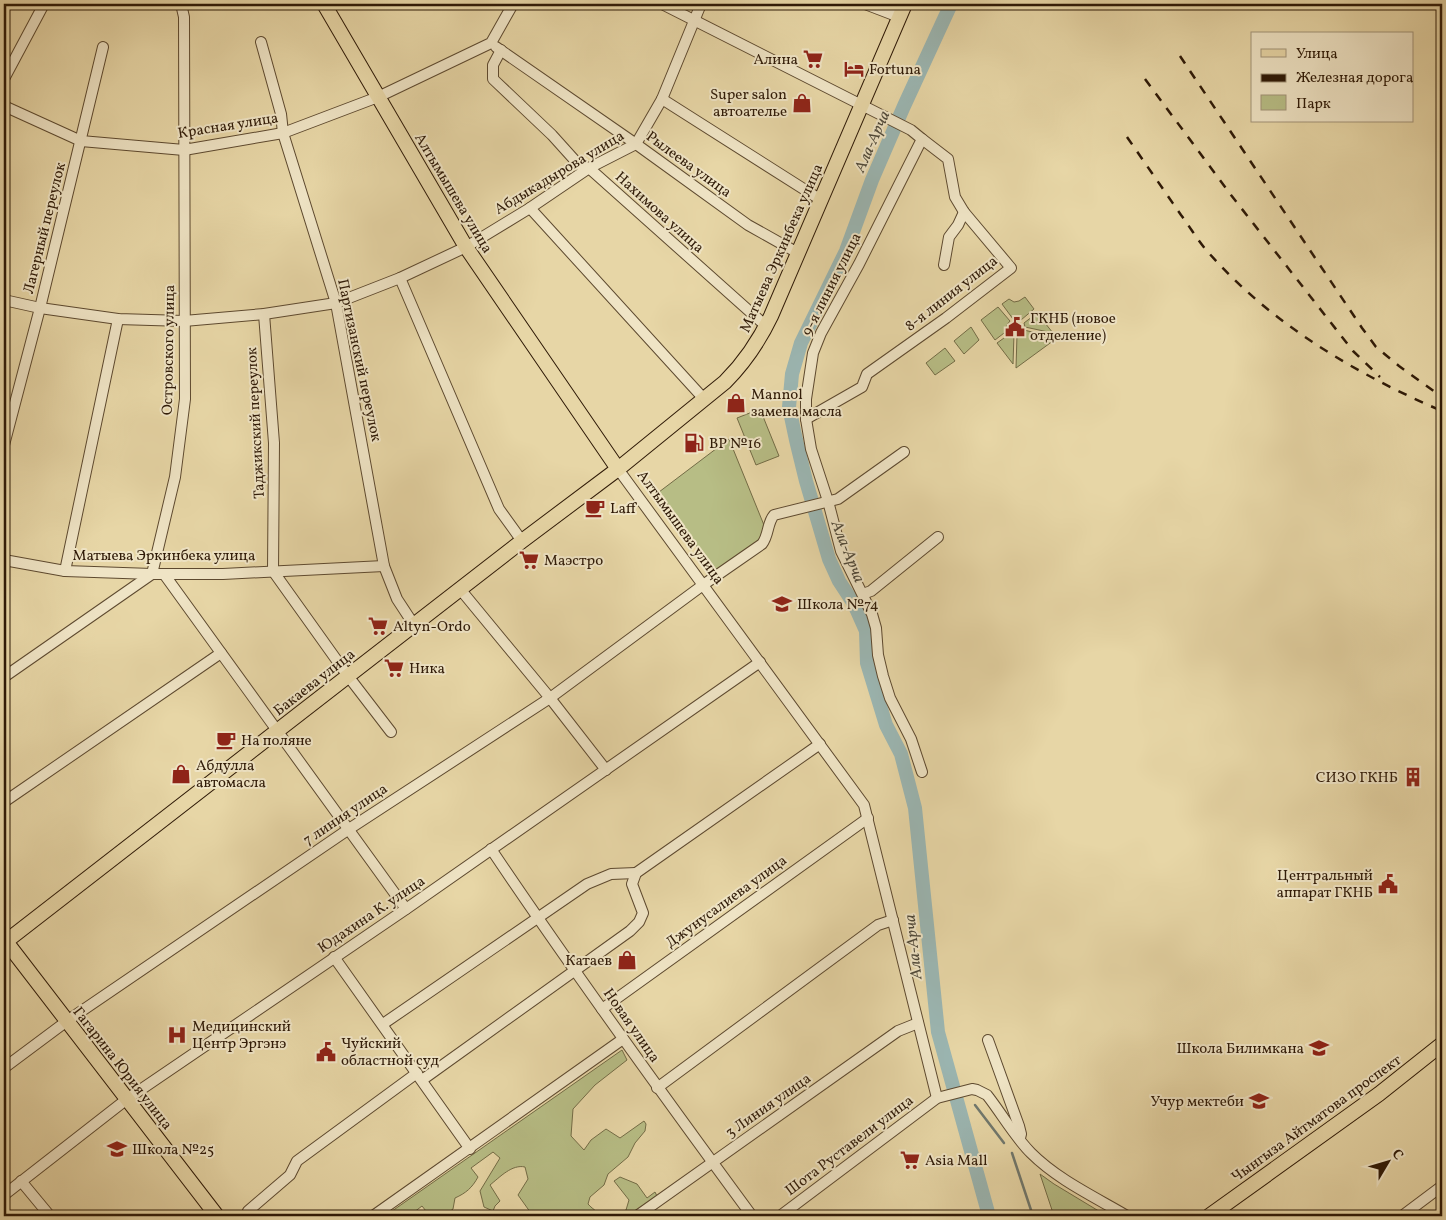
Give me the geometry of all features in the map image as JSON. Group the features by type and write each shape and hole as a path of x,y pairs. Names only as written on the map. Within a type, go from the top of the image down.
{"main road":[{"name":"Алтымышева улица","path":"324,4 466,247 618,469"},
{"name":"Матыева Эркинбека улица","path":"460,589 618,469 738,370 755,347 766,326 902,10"},
{"name":"Бакаева улица","path":"4,941 460,589"},
{"name":"Гагарина Юрия улица","path":"4,941 217,1216"},
{"name":"Чынгыза Айтматова проспект","path":"1209,1216 1379,1094 1442,1044"}],"street":[{"path":"4,79 44,4"},
{"name":"Островского улица","path":"152,574 174,477 185,398 184,17 181,4"},
{"path":"491,43 513,4"},
{"path":"662,4 911,130 922,139"},
{"name":"Абдыкадырова улица","path":"4,300 40,308 118,318 184,321 264,314 336,303 400,278 466,247 530,208 589,168 636,144 662,99 701,4"},
{"path":"864,4 902,10"},
{"name":"Партизанский переулок","path":"261,42 282,114 283,133 336,303 384,566 397,599 414,625"},
{"name":"Красная улица","path":"4,106 81,141 184,150 283,133 378,97 491,43"},
{"name":"Рылеева улица","path":"491,43 748,225 798,254"},
{"name":"Лагерный переулок","path":"4,445 40,308 103,47"},
{"name":"Нахимова улица","path":"501,50 493,65 493,79 552,135 579,165 589,168 766,326"},
{"path":"662,99 821,200"},
{"name":"8-я линия улица","path":"806,419 862,387 867,374 946,318 1011,268 964,212 955,197 948,159 922,139"},
{"name":"9-я линия улица","path":"922,139 859,264 820,333 813,353 807,383 806,419 810,449 841,551 872,614 876,628 878,655 886,688 909,733 922,772"},
{"path":"530,208 704,399"},
{"path":"944,265 949,237 958,225 964,212"},
{"path":"400,278 499,509 522,541"},
{"name":"Таджикский переулок","path":"264,314 274,443 273,571"},
{"path":"65,571 118,318"},
{"path":"826,502 838,499 904,452"},
{"name":"Алтымышева улица","path":"618,469 864,805 918,1023 940,1097"},
{"name":"7 линия улица","path":"4,1068 67,1021 349,829 550,698 703,585 762,544 774,515 826,502"},
{"path":"863,594 871,591 938,537"},
{"name":"Матыева Эркинбека улица","path":"4,560 65,571 152,574 223,574 384,566"},
{"path":"273,571 348,676 391,732"},
{"path":"4,677 152,574"},
{"path":"164,574 406,909"},
{"path":"460,589 550,698 606,770"},
{"path":"4,802 221,653"},
{"name":"Юдахина К. улица","path":"4,1195 127,1099 406,909 760,662"},
{"path":"383,1024 587,884 611,874 636,873 820,744"},
{"name":"Джунусалиева улица","path":"602,1009 868,818"},
{"name":"Новая улица","path":"491,849 537,918 657,1088 752,1216"},
{"path":"246,1216 248,1211 290,1175 297,1161 630,931 639,922 643,913 632,884 636,873"},
{"path":"657,1088 878,925 893,920"},
{"path":"334,958 470,1148"},
{"name":"3 Линия улица","path":"637,1216 898,1031 918,1023"},
{"path":"373,1216 623,1039"},
{"path":"988,1040 1019,1126 1020,1139"},
{"path":"940,1097 964,1090 977,1090 987,1095 1031,1153 1055,1173 1127,1216"},
{"name":"Шота Руставели улица","path":"780,1216 940,1097"},
{"path":"21,1181 50,1216"},
{"path":"1402,1216 1442,1186"}],"green space":[{"path":"1025,297 1034,309 1021,320 1018,318 1013,319 1002,304 1009,299 1014,302"},
{"path":"998,307 1010,321 1007,325 1008,330 995,340 981,320"},
{"path":"1037,313 1053,333 1025,327 1024,323"},
{"path":"971,327 979,340 964,354 954,341"},
{"path":"1024,330 1057,338 1016,368 1017,335"},
{"path":"1011,333 1014,334 1013,364 997,343"},
{"path":"945,348 955,361 935,375 926,363"},
{"path":"760,409 779,456 756,465 737,418"},
{"path":"729,439 768,535 714,571 659,492"},
{"path":"622,1050 627,1060 595,1085 573,1109 571,1136 584,1150 591,1140 606,1129 620,1138 644,1121 646,1124 645,1131 635,1143 628,1157 608,1174 604,1185 590,1197 588,1204 601,1214 606,1215 616,1215 626,1210 629,1200 614,1181 620,1177 637,1184 647,1198 655,1192 657,1196 630,1216 533,1216 518,1195 528,1179 525,1167 515,1167 490,1185 500,1201 493,1211 484,1207 480,1191 500,1158 493,1152 471,1168 478,1177 468,1190 455,1198 453,1209 444,1216 430,1216 422,1206 409,1216 385,1216"},
{"path":"1040,1174 1054,1184 1107,1216 1054,1216"}],"waterway":[{"name":"Ала-Арча","path":"951,4 872,180 846,251 801,343 792,374 789,407 806,481 829,559 839,581 854,604 866,631 867,663 886,725 901,754 915,808 938,1032 989,1216"},
{"path":"975,1105 1004,1143"},
{"path":"1012,1153 1033,1216"}],"railway":[{"path":"1180,56 1376,347 1442,397"},
{"path":"1145,79 1231,195 1353,351 1380,377"},
{"path":"1127,137 1204,248 1259,302 1316,345 1378,381 1442,411"}],"place":[{"name":"Алина","path":"813,59"},
{"name":"Fortuna","path":"854,69"},
{"name":"Super salon автоателье","path":"802,103"},
{"name":"ГКНБ (новое отделение)","path":"1015,327"},
{"name":"Mannol замена масла","path":"736,403"},
{"name":"BP №16","path":"694,443"},
{"name":"Laff","path":"595,508"},
{"name":"Маэстро","path":"529,560"},
{"name":"Школа №74","path":"782,604"},
{"name":"Altyn-Ordo","path":"378,626"},
{"name":"Ника","path":"394,668"},
{"name":"На поляне","path":"226,740"},
{"name":"Абдулла автомасла","path":"181,774"},
{"name":"СИЗО ГКНБ","path":"1413,777"},
{"name":"Центральный аппарат ГКНБ","path":"1388,884"},
{"name":"Катаев","path":"627,960"},
{"name":"Медицинский Центр Эргэнэ","path":"177,1035"},
{"name":"Школа Билимкана","path":"1319,1048"},
{"name":"Чуйский областной суд","path":"326,1052"},
{"name":"Учур мектеби","path":"1259,1101"},
{"name":"Школа №25","path":"117,1149"},
{"name":"Asia Mall","path":"910,1160"}]}
